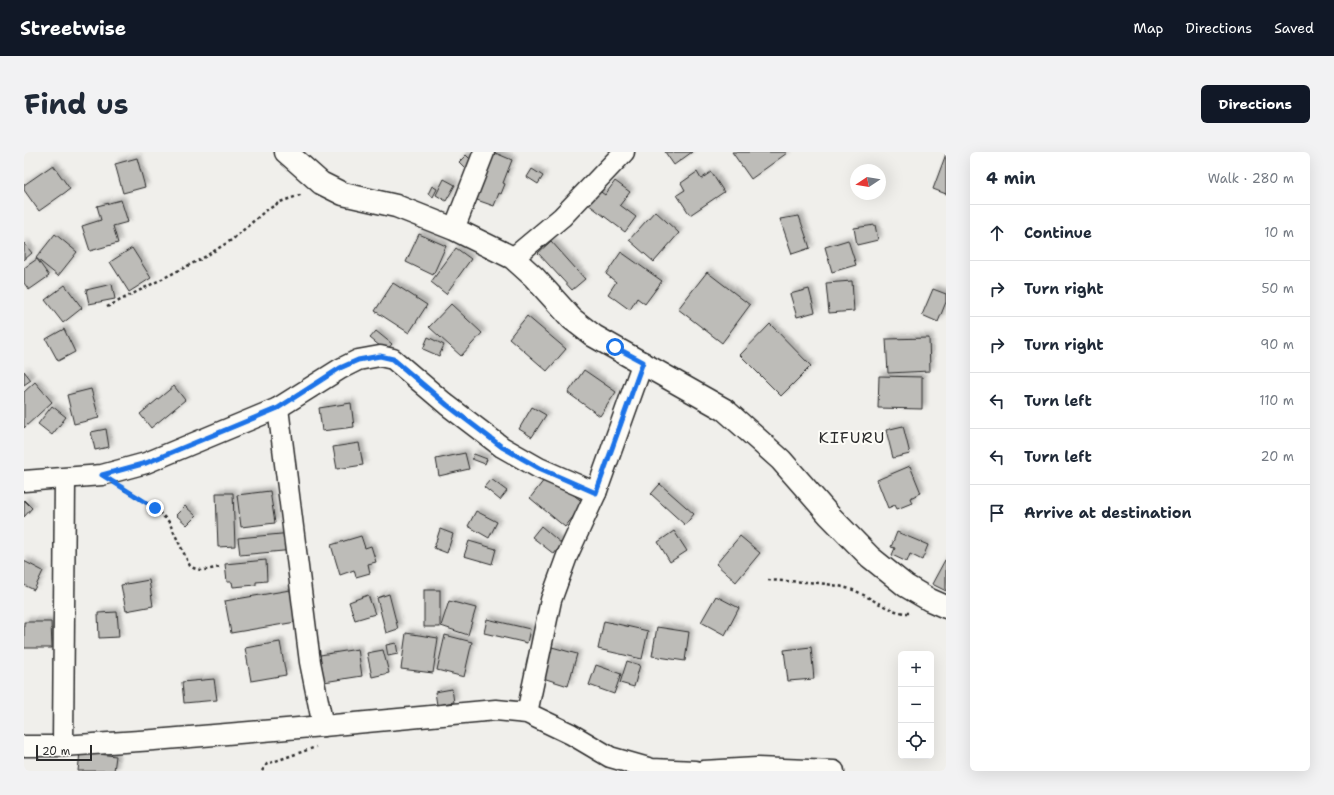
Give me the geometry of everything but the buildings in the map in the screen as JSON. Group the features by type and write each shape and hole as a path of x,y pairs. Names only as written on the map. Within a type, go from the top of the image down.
{"street":[{"path":"286,152 320,183 343,194 396,206 454,228 513,258 534,277 572,319 594,336 643,362 725,410 782,460 829,515 870,557 906,586 930,600 946,607"},
{"path":"454,228 484,152"},
{"path":"513,258 562,217 624,152"},
{"path":"24,481 102,475 146,463 278,408 340,368 358,360 380,356 393,359 447,405 502,447 539,468 596,493"},
{"path":"527,714 551,600 566,556 596,493 643,362"},
{"path":"278,408 310,662 323,726"},
{"path":"63,746 65,479"},
{"path":"24,746 63,746 323,726 460,712 496,710 527,714 571,734 610,757 652,769 695,771"},
{"path":"703,771 757,768 834,771"}],"path":[{"path":"108,307 203,258 233,239 264,212 280,202 306,193 320,183"},
{"path":"102,475 155,508 169,522 190,566 196,570 220,567"},
{"path":"768,580 830,585 851,589 888,607 905,613 912,612"}],"district":[{"name":"KIFURU","path":"852,437"}],"route":[{"path":"155,508 102,475 146,463 278,408 340,368 358,360 380,356 393,359 447,405 502,447 539,468 596,493 643,362 615,347"}]}
